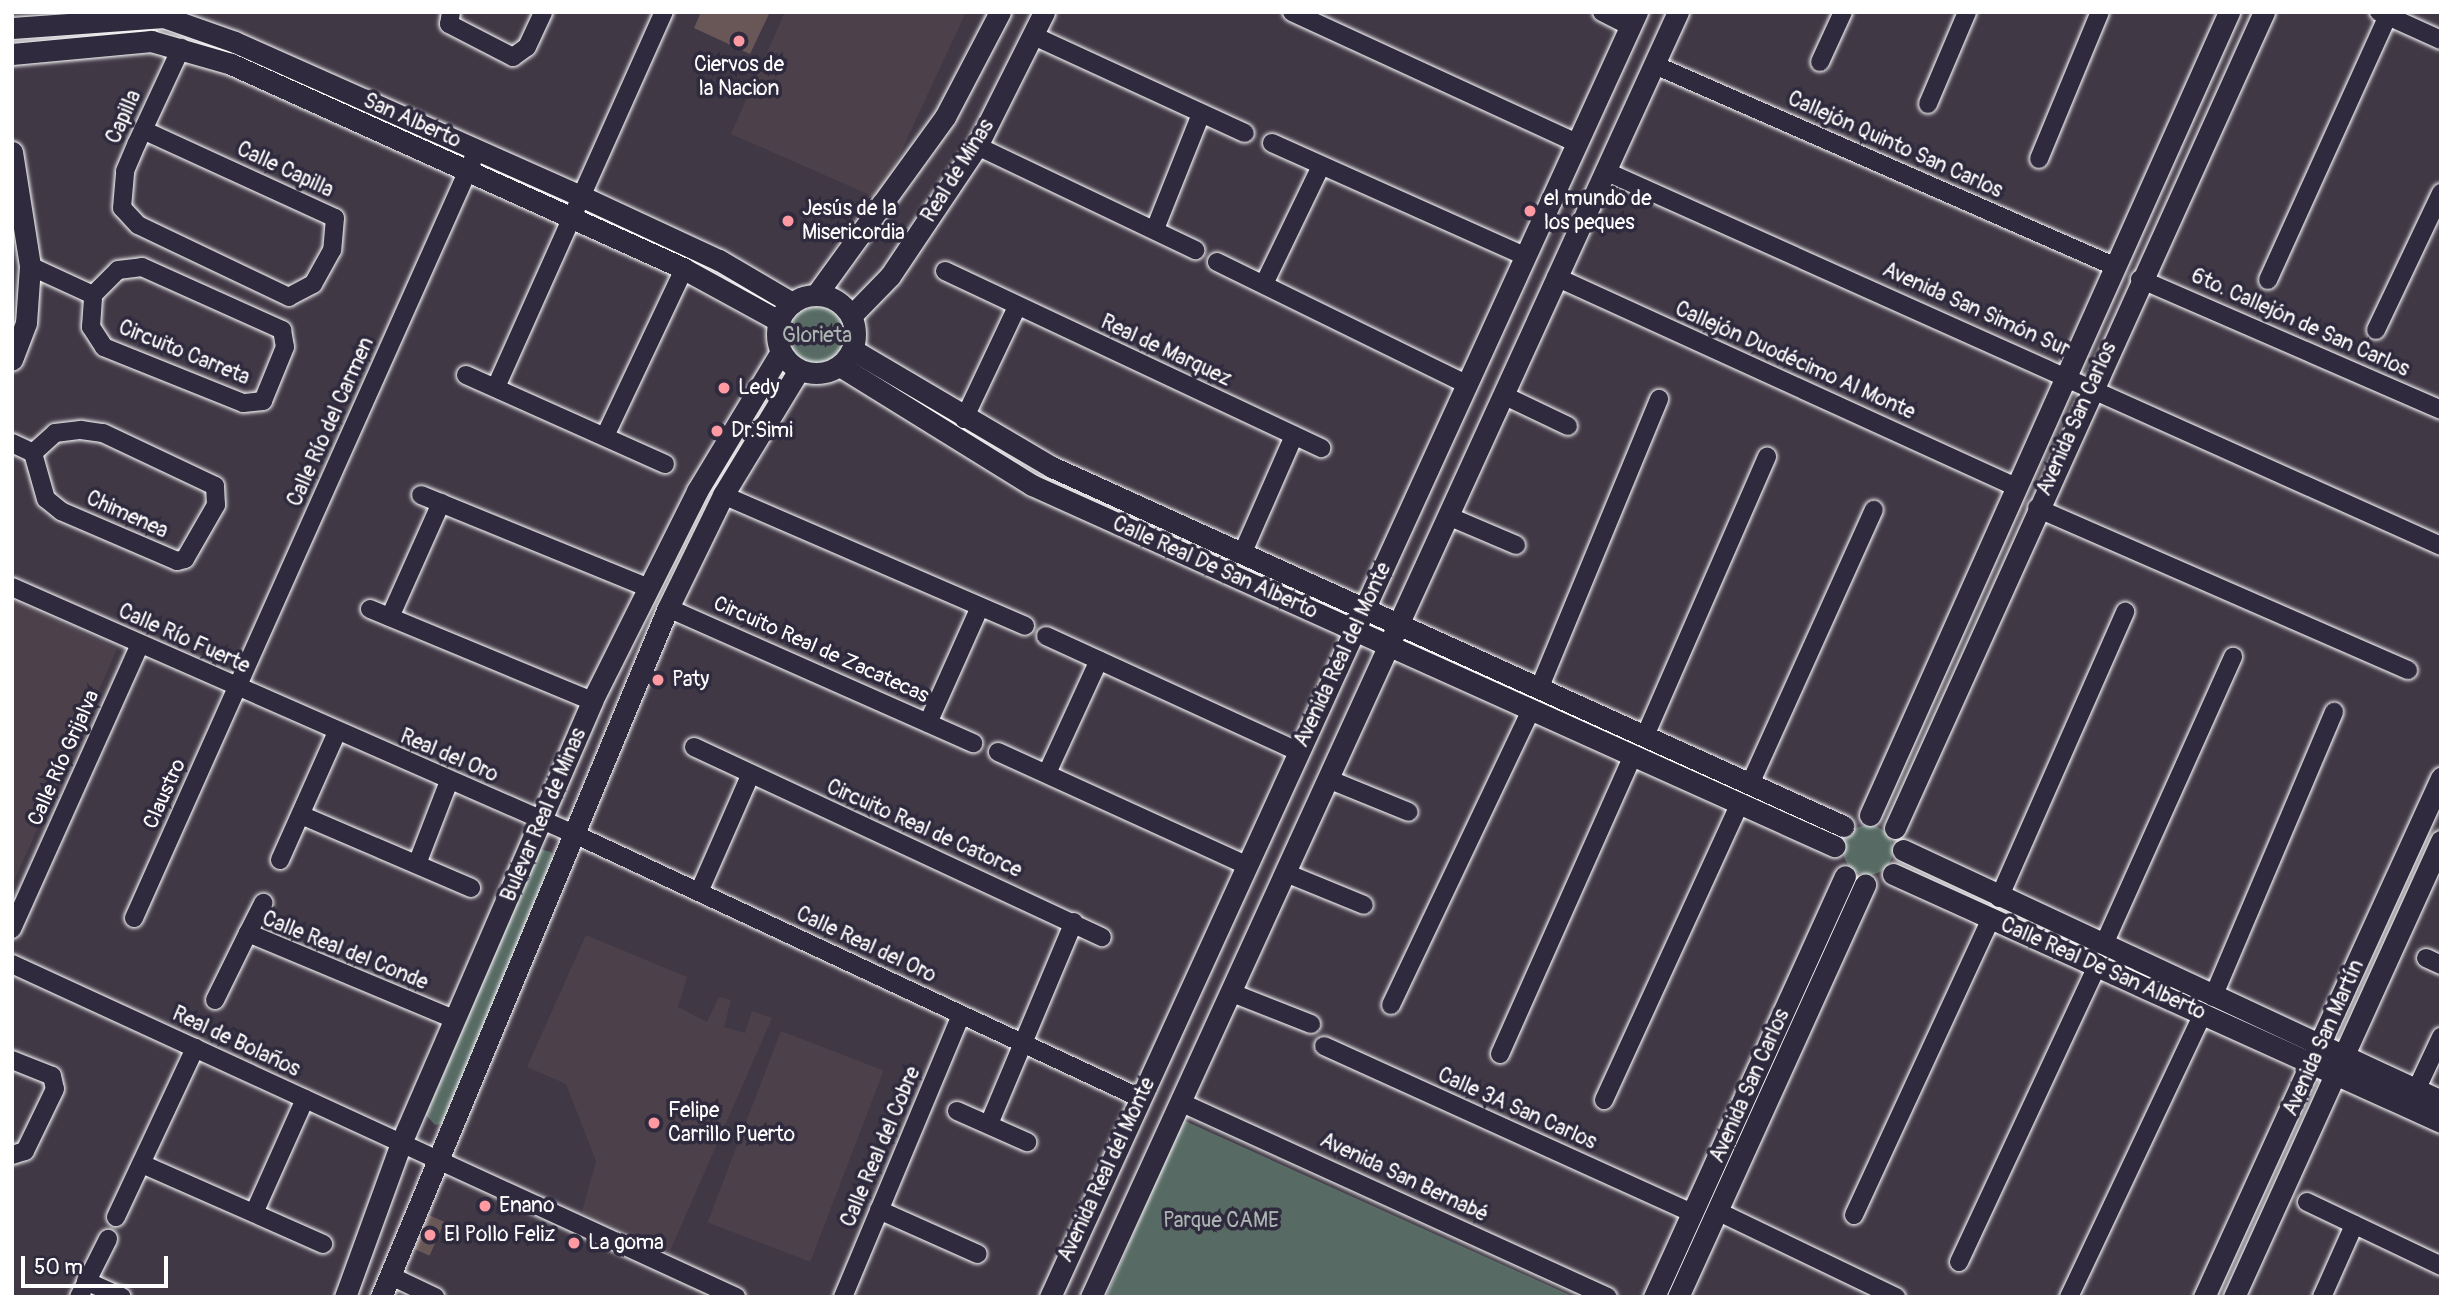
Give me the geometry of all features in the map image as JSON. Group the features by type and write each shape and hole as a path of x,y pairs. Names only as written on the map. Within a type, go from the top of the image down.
{"street":[{"path":"451,12 449,24 513,57 527,47 543,12"},
{"path":"496,387 573,221 664,12"},
{"name":"Real de Minas","path":"816,295 945,117 1000,12"},
{"name":"Real de Minas","path":"851,316 890,276 977,146 1044,12"},
{"path":"1292,12 1577,144"},
{"path":"1602,12 1634,19"},
{"name":"Avenida Real del Monte","path":"1091,1297 1678,12"},
{"path":"1821,62 1843,12"},
{"path":"1928,104 1967,12"},
{"path":"2039,159 2100,12"},
{"name":"Avenida San Carlos","path":"1870,815 2229,12"},
{"name":"Avenida San Carlos","path":"1895,828 2140,279 2263,12"},
{"path":"2268,280 2383,14 2441,40"},
{"name":"San Alberto","path":"12,29 83,18 165,15 583,197 719,260 792,303"},
{"name":"Avenida Real del Monte","path":"1050,1297 1634,19"},
{"path":"1034,36 1245,133"},
{"name":"San Alberto","path":"12,54 151,41 231,64 465,174 684,268 779,321"},
{"name":"Capilla","path":"122,208 125,171 181,48"},
{"name":"Callejón Quinto San Carlos","path":"1655,65 2116,267"},
{"path":"1155,229 1201,114"},
{"name":"Calle Capilla","path":"122,208 138,225 289,297 313,284 332,250 335,218 143,130"},
{"path":"1272,143 1525,256"},
{"path":"977,146 1195,250"},
{"name":"Calle Río del Carmen","path":"238,688 477,150"},
{"path":"12,152 30,266 26,323 12,359"},
{"path":"1264,285 1321,166"},
{"name":"Avenida San Simón Sur","path":"1605,171 2066,375 2441,546"},
{"path":"2376,330 2441,193"},
{"path":"1217,262 1466,384"},
{"path":"30,266 93,295"},
{"name":"Circuito Carreta","path":"142,267 282,330 285,347 263,401 243,403 104,347 91,327 93,295 118,270 142,267"},
{"path":"606,434 684,268"},
{"name":"Real de Marquez","path":"945,271 1321,448"},
{"name":"Callejón Duodécimo Al Monte","path":"1556,277 2016,486"},
{"name":"6to. Callejón de San Carlos","path":"2140,279 2441,410"},
{"path":"816,295 837,300 851,316 846,358 820,373 799,370 781,352 779,321 792,303 816,295"},
{"path":"964,419 1017,307"},
{"name":"Bulevar Real de Minas","path":"345,1297 401,1143 592,701 647,587 732,429 781,352"},
{"name":"Calle Real De San Alberto","path":"846,358 1052,467 1366,606 1539,689 1843,826"},
{"name":"Calle Real De San Alberto","path":"846,358 1032,485 1834,846"},
{"name":"Bulevar Real de Minas","path":"381,1297 441,1161 572,833 668,608 723,495 799,370"},
{"path":"466,375 606,434 665,464"},
{"path":"1503,395 1568,426"},
{"path":"1539,689 1659,399"},
{"name":"Chimenea","path":"55,433 103,433 215,486 218,495 192,553 177,561 61,511 46,499 36,478 33,453 55,433"},
{"path":"1243,552 1294,436"},
{"path":"12,443 33,453"},
{"path":"1645,736 1767,457"},
{"path":"421,495 647,587"},
{"path":"723,495 1025,626"},
{"path":"390,617 441,503"},
{"path":"2037,508 2408,670"},
{"path":"1750,784 1874,510"},
{"path":"1448,516 1516,545"},
{"name":"Calle Río Fuerte","path":"12,587 337,732"},
{"name":"Circuito Real de Zacatecas","path":"668,608 928,723 980,607"},
{"path":"370,609 592,701"},
{"path":"1999,898 2125,612"},
{"path":"1046,636 1298,752"},
{"name":"Calle Río Grijalva","path":"12,929 140,644"},
{"path":"1959,1262 2101,954 2233,657"},
{"path":"1047,773 1099,660"},
{"name":"Claustro","path":"134,918 238,688"},
{"path":"1391,1005 1531,710"},
{"path":"2069,1297 2208,1005 2334,712"},
{"path":"928,723 973,743"},
{"path":"280,860 337,732"},
{"name":"Real del Oro","path":"337,732 572,833"},
{"name":"Circuito Real de Catorce","path":"694,747 750,776 1102,937"},
{"path":"998,752 1246,865"},
{"path":"1500,1054 1632,757"},
{"path":"699,892 750,776"},
{"name":"Avenida San Martín","path":"2204,1297 2441,778"},
{"path":"1328,779 1409,812"},
{"path":"418,864 449,781"},
{"path":"1604,1100 1739,805"},
{"path":"301,815 471,888"},
{"path":"1870,815 1895,828 1903,850 1893,874 1855,880 1834,846 1843,826 1870,815"},
{"name":"Calle Real del Oro","path":"572,833 1140,1098"},
{"name":"Avenida San Martín","path":"2234,1297 2441,841"},
{"name":"Calle Real De San Alberto","path":"1903,850 1999,898 2101,954 2412,1099"},
{"path":"1286,873 1364,905"},
{"name":"Calle Real De San Alberto","path":"1893,874 1991,919 2101,954"},
{"name":"Avenida San Carlos","path":"1678,1297 1717,1211 1855,880"},
{"name":"Avenida San Carlos","path":"1654,1297 1692,1213 1855,880"},
{"path":"248,933 264,903"},
{"path":"1854,1215 1991,919"},
{"path":"989,1124 1074,922"},
{"name":"Calle Real del Conde","path":"215,1000 248,933 454,1019"},
{"name":"Real de Bolaños","path":"12,964 736,1297"},
{"path":"1231,993 1311,1024"},
{"name":"Calle Real del Cobre","path":"843,1297 961,1014"},
{"path":"2412,1099 2441,1037"},
{"name":"Calle 3A San Carlos","path":"1324,1046 1692,1213"},
{"path":"116,1217 195,1048"},
{"path":"12,1060 52,1076 55,1089 25,1151 12,1155"},
{"path":"254,1213 305,1099"},
{"path":"2412,1099 2441,1101"},
{"path":"2412,1099 2441,1122"},
{"name":"Avenida San Bernabé","path":"1180,1102 1608,1297"},
{"path":"957,1111 1027,1142"},
{"path":"142,1164 323,1244"},
{"path":"2307,1202 2441,1266"},
{"path":"879,1210 978,1254"},
{"path":"1717,1211 1896,1297"},
{"path":"2322,1297 2354,1225"},
{"path":"108,1239 82,1289 122,1297"},
{"path":"391,1276 435,1297"}],"shaded area":[{"path":"785,12 966,12 879,199 731,134"},
{"path":"12,600 117,649 12,886"},
{"name":"Felipe Carrillo Puerto","path":"586,935 687,977 678,1007 707,1022 719,997 731,1000 724,1027 745,1033 752,1011 772,1018 670,1251 582,1212 596,1161 566,1084 527,1067"},
{"path":"781,1031 884,1070 810,1262 708,1222"}],"green space":[{"name":"Glorieta","path":"811,307 823,307 838,315 846,330 846,342 838,357 823,365 811,365 796,357 788,342 788,330 796,315"},
{"path":"1868,825 1886,832 1893,850 1886,868 1868,875 1850,868 1843,850 1850,832"},
{"path":"540,849 551,852 554,860 445,1123 435,1125 426,1115"},
{"name":"Parque CAME","path":"1183,1120 1574,1297 1106,1297"}],"building":[{"name":"Ciervos de la Nacion","path":"701,12 770,12 750,54 694,28"},
{"name":"El Pollo Feliz","path":"429,1215 445,1222 429,1256 414,1249"}],"place":[{"name":"Ciervos de la Nacion","path":"739,41"},
{"name":"el mundo de los peques","path":"1530,211"},
{"name":"Jesús de la Misericordia","path":"788,221"},
{"name":"Ledy","path":"724,388"},
{"name":"Dr.Simi","path":"717,431"},
{"name":"Paty","path":"658,680"},
{"name":"Felipe Carrillo Puerto","path":"654,1123"},
{"name":"Enano","path":"485,1206"},
{"name":"El Pollo Feliz","path":"430,1235"},
{"name":"La goma","path":"574,1243"}]}
